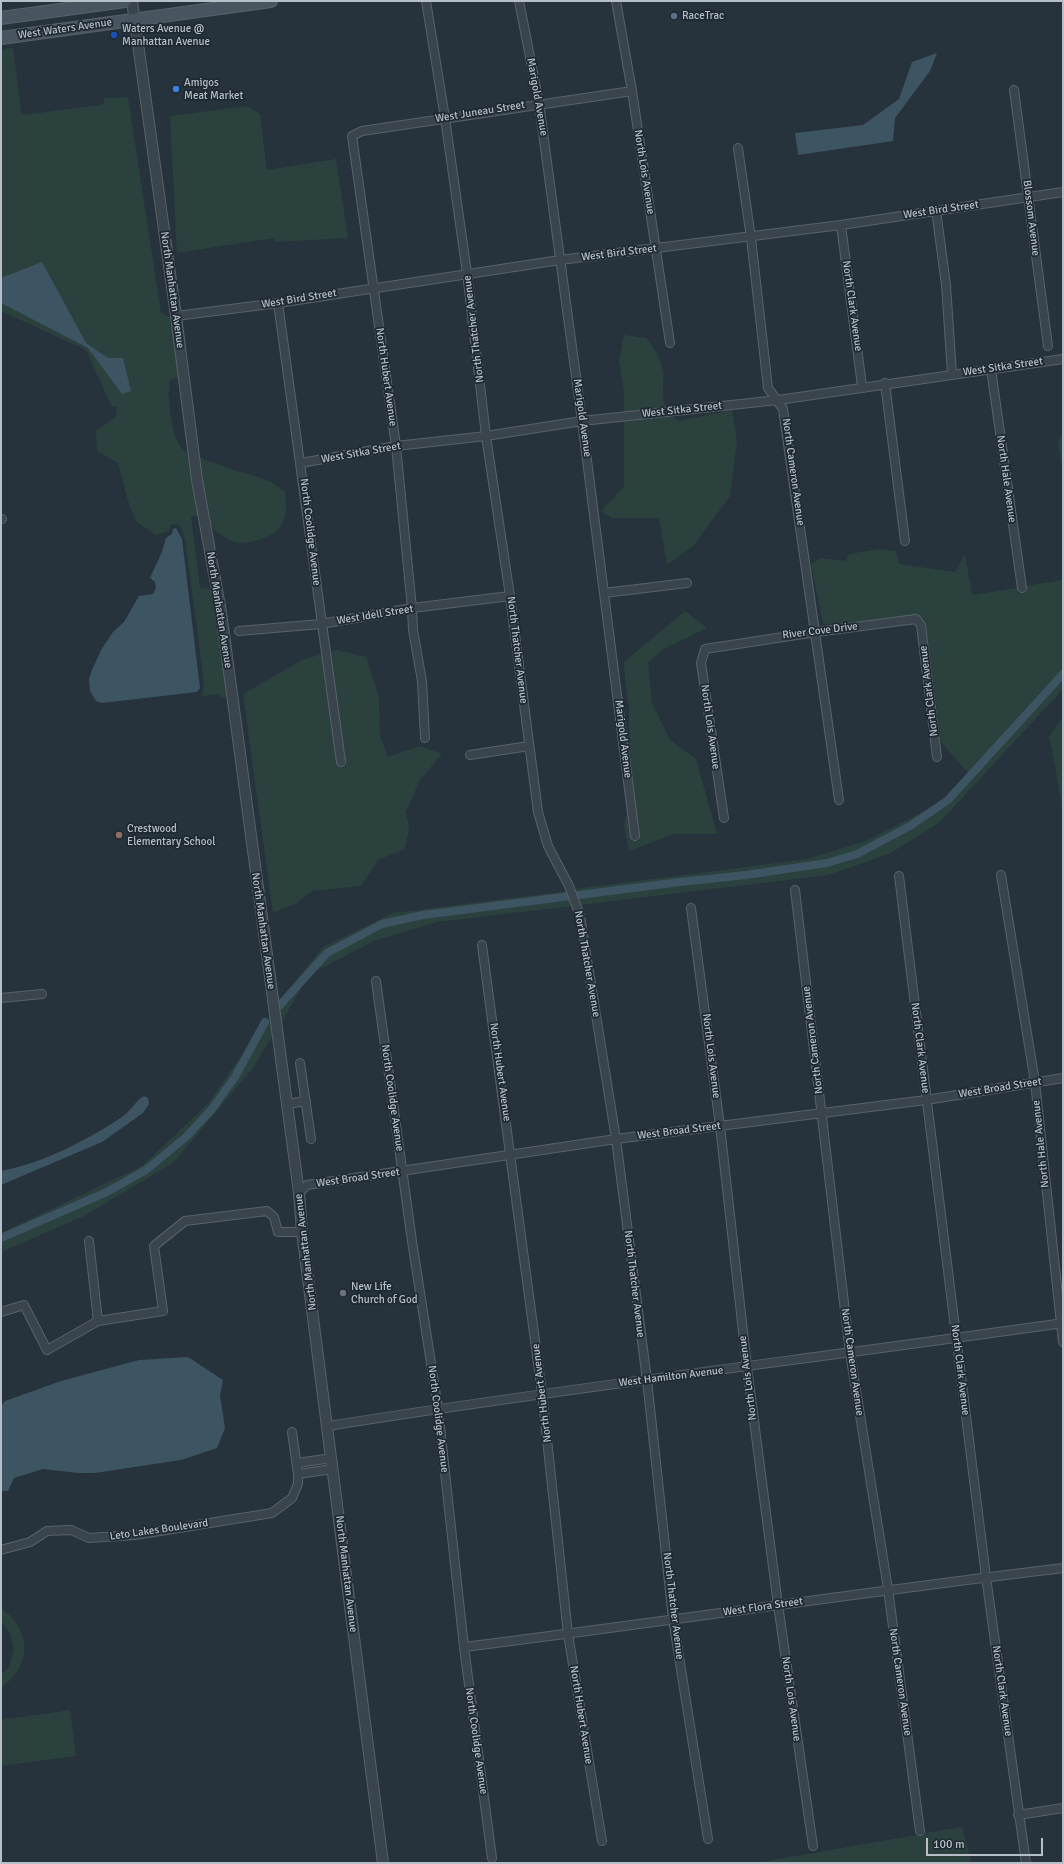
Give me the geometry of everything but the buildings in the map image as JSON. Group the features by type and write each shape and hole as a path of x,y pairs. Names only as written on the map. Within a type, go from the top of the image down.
{"main road":[{"name":"West Waters Avenue","path":"1,18 126,1"},
{"name":"West Waters Avenue","path":"1,38 271,1"}],"street":[{"name":"North Manhattan Avenue","path":"132,1 176,316 197,480 221,612 299,1194 302,1232 383,1863"},
{"name":"North Thatcher Avenue","path":"426,1 445,118 467,273 486,436 510,596 540,819 548,846 575,900 583,935 616,1139 647,1380 673,1619 708,1839"},
{"name":"Marigold Avenue","path":"519,1 539,103 582,421 635,836"},
{"name":"North Lois Avenue","path":"616,1 632,91 670,343"},
{"name":"Blossom Avenue","path":"1014,90 1048,346"},
{"name":"West Juneau Street","path":"352,136 362,131 539,103 632,91"},
{"name":"North Hubert Avenue","path":"352,136 396,446 413,630 422,681 425,738"},
{"name":"North Cameron Avenue","path":"738,148 751,238 768,388 784,409 839,800"},
{"name":"West Bird Street","path":"176,316 278,303 374,287 560,260 751,238 1063,192"},
{"path":"936,210 946,285 952,374"},
{"name":"North Clark Avenue","path":"841,225 862,386"},
{"name":"North Coolidge Avenue","path":"278,303 341,762"},
{"name":"West Sitka Street","path":"301,463 396,446 486,436 582,421 778,400 862,386 1063,359"},
{"name":"North Hale Avenue","path":"991,369 1022,588"},
{"path":"885,383 904,542"},
{"path":"604,593 687,583"},
{"name":"West Idell Street","path":"239,631 321,624 412,608 510,596"},
{"name":"River Cove Drive","path":"717,646 916,620 921,625"},
{"name":"North Clark Avenue","path":"921,625 937,757"},
{"name":"North Lois Avenue","path":"717,646 705,648 701,663 724,818"},
{"path":"470,755 529,746"},
{"name":"North Hale Avenue","path":"1001,875 1034,1082 1063,1342"},
{"name":"North Clark Avenue","path":"899,876 986,1577 1018,1815 1026,1863"},
{"name":"North Cameron Avenue","path":"795,890 850,1353 888,1589 920,1831"},
{"name":"North Lois Avenue","path":"691,908 720,1126 747,1367 778,1605 813,1846"},
{"name":"North Hubert Avenue","path":"482,946 542,1393 568,1634 602,1841"},
{"name":"North Coolidge Avenue","path":"376,981 402,1172 438,1408 464,1647 492,1858"},
{"path":"1,998 42,994"},
{"path":"300,1063 311,1139"},
{"name":"West Broad Street","path":"299,1194 307,1185 616,1139 926,1100 1063,1078"},
{"path":"287,1104 306,1101"},
{"path":"1,1312 24,1305 47,1350 98,1322 163,1311 154,1246 185,1220 267,1211 274,1217 278,1232 302,1232"},
{"path":"89,1241 98,1322"},
{"name":"West Hamilton Avenue","path":"328,1426 542,1393 1062,1324"},
{"name":"Leto Lakes Boulevard","path":"1,1550 30,1542 47,1532 71,1530 89,1538 135,1535 272,1513 292,1498 298,1484 297,1463 292,1432"},
{"path":"297,1463 332,1458"},
{"path":"298,1474 333,1469"},
{"name":"West Flora Street","path":"464,1647 568,1634 888,1589 1063,1568"},
{"path":"1018,1815 1063,1808"}],"green space":[{"path":"13,48 21,112 23,115 101,105 104,103 104,98 128,97 161,313 172,318 180,377 169,380 170,391 168,392 171,417 175,436 183,450 190,454 199,516 191,516 200,588 212,589 227,697 221,697 218,694 202,696 204,682 185,539 181,527 176,524 171,525 169,531 156,535 136,521 128,501 118,463 97,451 96,430 116,417 117,406 112,407 86,350 1,311 1,50"},
{"path":"247,106 260,114 267,170 336,159 348,238 275,242 274,238 177,253 170,116"},
{"path":"624,335 646,338 655,350 662,368 663,399 667,407 624,412 624,392 619,361"},
{"path":"732,410 737,441 730,496 694,545 667,565 659,518 612,518 601,511 624,487 624,421 673,416 678,421"},
{"path":"1063,431 1063,472 1058,443"},
{"path":"198,457 264,479 285,492 285,515 279,528 265,538 253,542 240,543 221,535 209,525"},
{"path":"879,549 896,551 899,564 955,572 965,554 972,595 1017,588 1018,593 1026,592 1025,586 1063,580 1063,689 939,823 889,854 828,875 580,905 575,889 807,859 866,841 942,802 968,773 941,742 926,626 927,624 925,620 916,615 823,624 811,564 820,558 846,561 849,554"},
{"path":"685,611 707,628 663,649 648,663 652,703 670,740 696,759 717,834 674,834 629,851 625,826 626,817 628,814 631,841 639,840 629,755 629,707 624,662"},
{"path":"336,650 366,657 379,697 380,736 388,757 420,746 442,754 420,780 406,812 409,828 405,849 378,860 361,886 312,891 297,903 273,913 243,694 302,660 322,654 338,766 346,766 329,652"},
{"path":"1063,717 1063,814 1049,737"},
{"path":"567,891 572,906 437,922 374,941 310,974 280,1024 277,1004 323,947 393,913"},
{"path":"271,1013 273,1035 253,1068 173,1163 84,1216 1,1252 1,1233 142,1166 207,1105"},
{"path":"1,1608 11,1617 18,1627 23,1637 24,1648 23,1659 18,1669 11,1679 1,1688 1,1675 9,1667 14,1650 10,1633 1,1621"},
{"path":"70,1710 76,1756 1,1766 1,1720"},
{"path":"962,1827 972,1863 756,1863 916,1835 924,1835 924,1833"}],"water":[{"path":"937,53 930,71 895,118 893,141 798,155 795,133 863,125 899,99 912,62"},
{"path":"42,262 86,343 108,358 123,358 131,391 122,394 88,348 1,303 1,278"},
{"path":"176,528 182,539 200,688 197,692 102,703 96,701 90,691 89,679 101,650 113,632 124,622 139,596 153,594 156,588 155,582 150,578 162,552 166,538 172,534 173,529"},
{"path":"144,1096 148,1098 149,1104 143,1113 102,1142 1,1185 1,1171 33,1163 79,1143 122,1117"},
{"path":"188,1357 223,1380 220,1395 225,1428 217,1448 181,1460 95,1473 78,1473 43,1469 14,1478 8,1491 1,1491 1,1406 5,1401 61,1381 139,1360"}],"waterway":[{"path":"280,1005 327,953 382,924 423,915 746,875 827,863 857,854 910,826 948,800 1063,674"},
{"path":"1,1238 107,1192 146,1170 186,1137 212,1109 235,1077 265,1022"}],"place":[{"name":"RaceTrac","path":"674,16"},
{"name":"Waters Avenue @ Manhattan Avenue","path":"114,35"},
{"name":"Amigos Meat Market","path":"176,89"},
{"name":"Crestwood Elementary School","path":"119,835"},
{"name":"New Life Church of God","path":"343,1293"}]}
